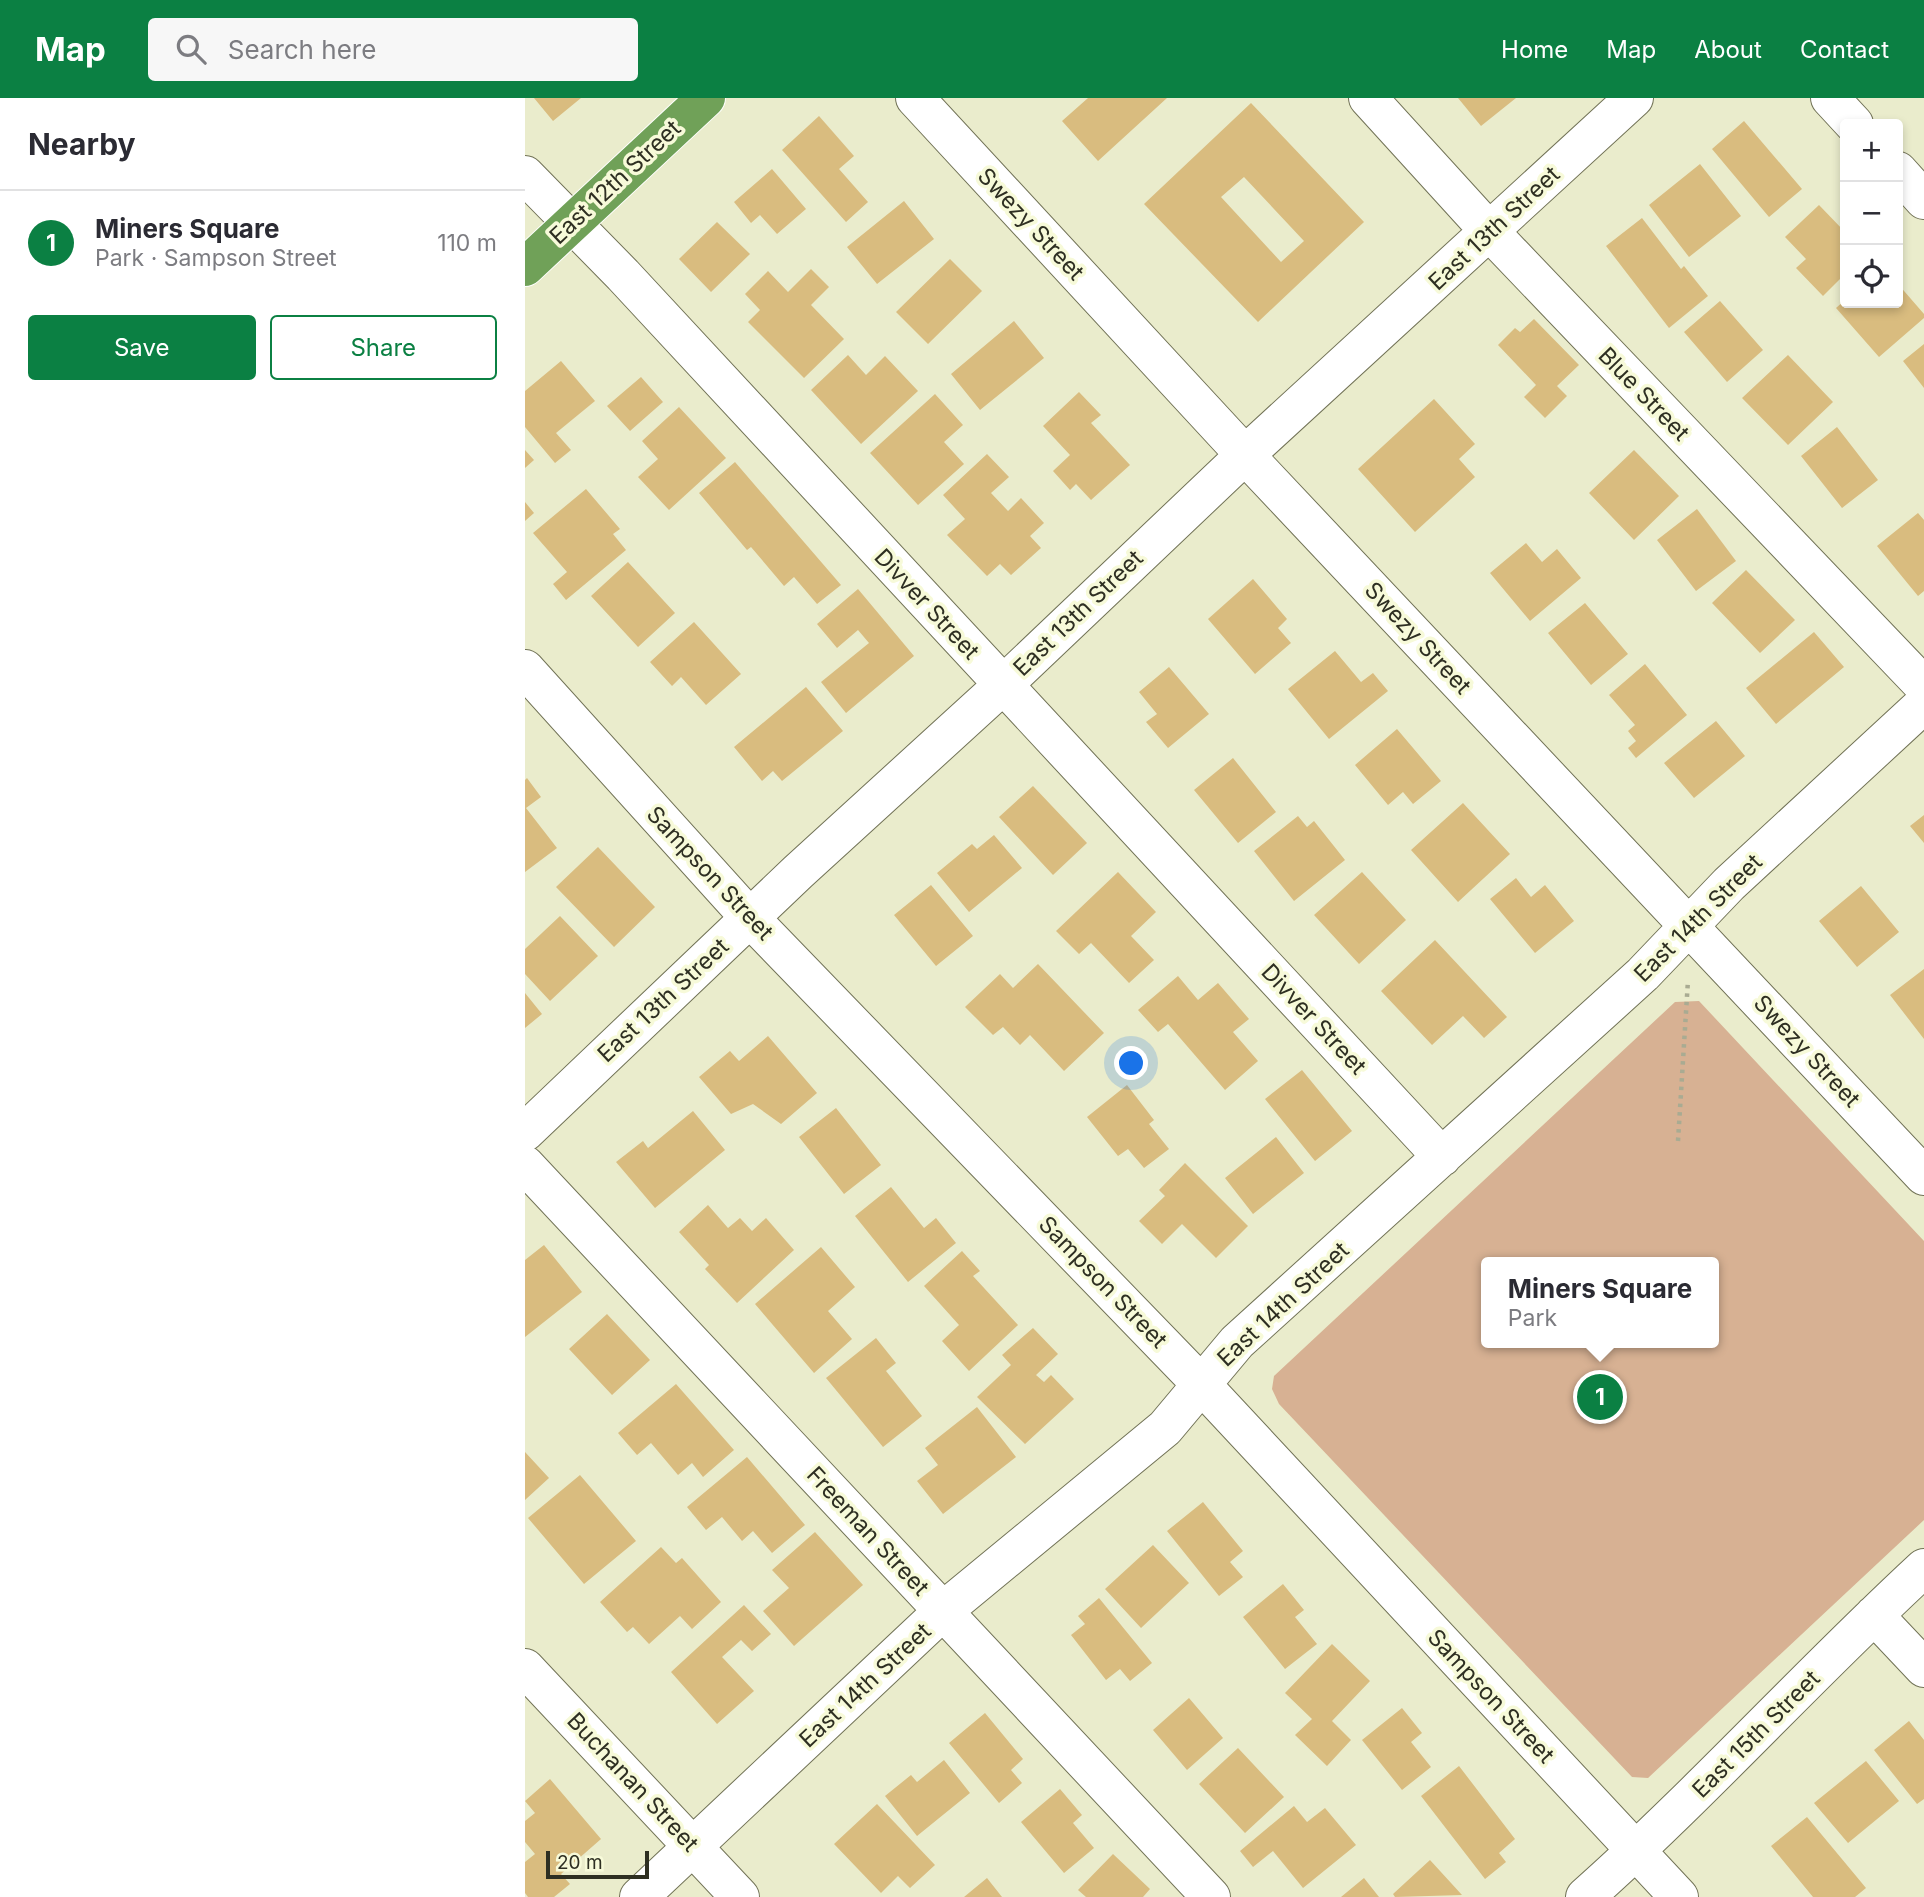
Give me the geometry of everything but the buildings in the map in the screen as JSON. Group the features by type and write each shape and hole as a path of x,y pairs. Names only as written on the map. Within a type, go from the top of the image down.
{"highway":[{"name":"East 12th Street","path":"525,267 706,98"}],"street":[{"name":"Swezy Street","path":"915,98 1245,455 1924,1176"},
{"name":"Blue Street","path":"1368,98 1490,232 1924,686"},
{"name":"East 13th Street","path":"525,1132 1245,455 1634,98"},
{"path":"1830,98 1849,119"},
{"name":"Divver Street","path":"525,175 1442,1157"},
{"path":"1903,177 1924,200"},
{"name":"Sampson Street","path":"525,669 750,918 1201,1384 1679,1897"},
{"name":"East 14th Street","path":"639,1897 943,1611 1165,1428 1237,1342 1643,974 1729,884 1924,705"},
{"name":"Freeman Street","path":"525,1165 1211,1897"},
{"name":"East 15th Street","path":"1585,1897 1684,1807 1924,1568"},
{"path":"1874,1615 1924,1668"},
{"name":"Buchanan Street","path":"525,1668 740,1897"}],"path":[{"path":"1678,1141 1690,927"}],"shaded area":[{"path":"1699,1001 1924,1241 1924,1520 1648,1778 1632,1777 1279,1404 1272,1389 1274,1376 1675,1002"}],"place":[{"name":"Miners Square","path":"1600,1397"}]}
